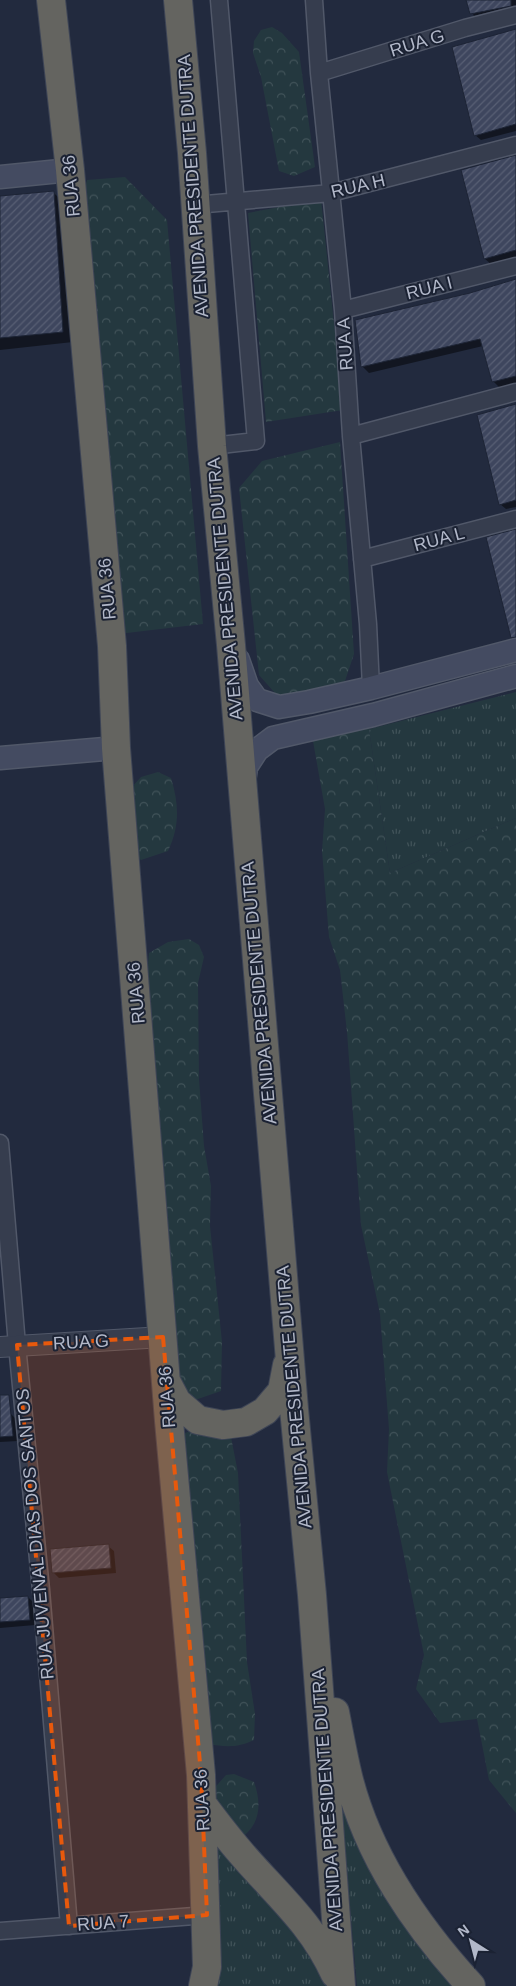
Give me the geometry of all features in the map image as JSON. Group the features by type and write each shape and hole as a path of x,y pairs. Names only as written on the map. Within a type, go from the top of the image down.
{"highway":[{"name":"RUA 36","path":"52,0 70,170 112,646 116,748 166,1381 203,1805 207,1916 207,1967 203,1986"},
{"name":"AVENIDA PRESIDENTE DUTRA","path":"178,0 196,205 212,446 231,645 312,1595 341,1986"},
{"path":"166,1381 177,1402 198,1420 223,1425 246,1422 265,1411 282,1391 290,1352"},
{"path":"312,1595 348,1777 360,1815 376,1853 412,1915 442,1955 470,1986"},
{"path":"203,1805 241,1853 302,1919 327,1955 341,1986"}],"main road":[{"path":"0,177 70,170"},
{"path":"231,645 241,665 247,686 257,700 279,707 371,688 516,650"},
{"path":"242,791 246,767 257,750 274,738 374,715 516,676"},
{"path":"0,758 116,748"}],"street":[{"path":"212,446 256,441 219,0"},
{"name":"RUA A","path":"314,0 319,73 343,310 368,624 371,688"},
{"name":"RUA G","path":"319,73 464,28 516,15"},
{"name":"RUA H","path":"196,205 331,194 516,145"},
{"name":"RUA I","path":"343,310 516,266"},
{"path":"352,436 516,392"},
{"name":"RUA L","path":"362,559 516,519"},
{"name":"RUA JUVENAL DIAS DOS SANTOS","path":"0,1143 9,1346 41,1590 69,1926"},
{"name":"RUA G","path":"9,1346 163,1337"},
{"name":"RUA 7","path":"0,1931 207,1916"}],"highlighted area":[{"path":"163,1337 201,1775 207,1915 69,1926 17,1345"}],"green space":[{"path":"272,27 282,33 299,52 315,167 294,176 279,171 261,77 253,53 254,41 261,30"},
{"path":"125,177 167,220 203,624 118,634 79,209 87,180"},
{"path":"321,199 343,410 266,422 248,213"},
{"path":"340,442 354,654 345,681 282,701 259,675 239,488 262,461"},
{"path":"516,692 516,818 390,873 369,729"},
{"path":"359,719 369,729 390,873 516,818 516,1813 489,1780 477,1719 440,1723 416,1689 424,1655 387,1472 389,1429 380,1314 361,1225 347,1032 340,970 329,937 322,851 325,809 313,741 321,731"},
{"path":"158,772 171,778 174,788 177,806 175,833 168,851 141,860 129,850 121,799 141,777"},
{"path":"189,939 199,945 204,957 198,983 199,1079 204,1146 211,1186 210,1226 222,1342 221,1391 195,1400 179,1391 141,1034 149,953 168,942"},
{"path":"194,1429 231,1437 238,1473 247,1662 255,1714 254,1740 237,1746 208,1744 179,1436"},
{"path":"234,1774 254,1782 258,1796 257,1817 245,1835 237,1833 210,1793 226,1775"},
{"path":"339,1783 459,1986 357,1986"},
{"path":"205,1812 324,1967 327,1986 212,1986"}],"building":[{"path":"466,0 511,0 511,6 470,14"},
{"path":"516,29 516,124 474,136 452,47"},
{"path":"516,155 516,250 484,259 461,170"},
{"path":"54,191 63,332 0,338 0,196"},
{"path":"516,279 516,376 492,382 480,339 361,367 355,320 470,293"},
{"path":"516,404 516,500 499,505 477,415"},
{"path":"516,529 516,637 511,638 486,537"},
{"path":"0,1395 9,1395 13,1436 0,1437"},
{"path":"109,1544 111,1568 52,1573 50,1549"},
{"path":"28,1596 30,1620 0,1622 0,1598"}]}
